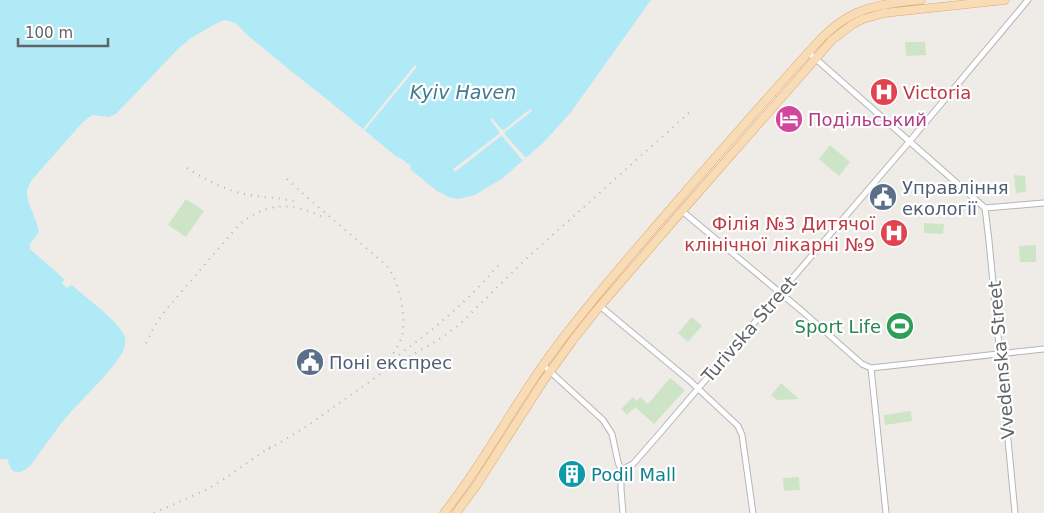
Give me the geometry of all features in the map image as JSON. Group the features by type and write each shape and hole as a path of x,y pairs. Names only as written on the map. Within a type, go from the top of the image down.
{"main road":[{"path":"444,513 474,472 543,365 575,322 808,52 831,29 856,13 882,4 921,0"},
{"path":"456,513 476,486 550,372 600,306 832,40 853,24 872,16 895,11 1005,0"}],"street":[{"name":"Turivska Street","path":"622,470 633,464 698,389 1028,0"},
{"path":"808,52 985,208 1044,203"},
{"name":"Vvedenska Street","path":"985,208 1015,513"},
{"path":"682,211 862,364 871,368 1044,350"},
{"path":"600,306 736,422 742,434 752,513"},
{"path":"543,365 607,424 612,434 618,462 622,470 623,513"},
{"path":"871,368 886,513"}],"green space":[{"path":"905,42 925,42 926,55 906,56"},
{"path":"830,145 850,162 839,176 819,159"},
{"path":"1014,175 1025,176 1026,192 1016,193"},
{"path":"186,199 204,211 186,237 168,225"},
{"path":"924,223 944,224 943,234 924,233"},
{"path":"1036,245 1036,262 1020,262 1019,246"},
{"path":"692,317 702,326 688,342 678,333"},
{"path":"670,378 685,390 654,424 635,407 627,415 621,409 633,397 637,401 640,397 648,404"},
{"path":"781,383 799,399 777,400 771,395"},
{"path":"911,411 912,421 885,425 884,415"},
{"path":"799,477 800,490 784,491 783,478"}],"water":[{"name":"Kyiv Haven","path":"0,0 651,0 571,112 544,142 503,178 475,195 458,199 437,191 410,169 411,166 398,158 281,63 237,24 224,20 191,38 179,48 116,114 109,117 93,115 81,124 32,180 28,188 28,201 39,232 30,244 30,249 63,278 62,283 67,288 71,285 73,286 110,317 122,331 125,342 122,353 110,370 65,419 31,465 15,472 10,467 7,459 0,459"}],"pier":[{"path":"415,65 417,67 365,130 363,129"},
{"path":"530,109 532,111 505,132 505,135 526,158 523,161 501,136 455,172 453,169 499,134 499,131 490,119 492,118 504,130"}],"railway":[{"path":"269,449 304,428 386,370 438,340 459,325 527,258 691,111"},
{"path":"187,168 214,183 236,192 297,202"},
{"path":"287,179 386,265 390,271 400,295 403,322 403,333 397,348 390,358"},
{"path":"146,343 165,311 237,227 247,219 257,213 279,207 301,209 324,218"},
{"path":"393,359 451,313 477,289 502,261"},
{"path":"154,513 206,490 273,445"}],"place":[{"name":"Victoria","path":"884,92"},
{"name":"Подільський","path":"789,119"},
{"name":"Управління екології","path":"883,197"},
{"name":"Філія №3 Дитячої клінічної лікарні №9","path":"894,233"},
{"name":"Sport Life","path":"900,326"},
{"name":"Поні експрес","path":"310,362"},
{"name":"Podil Mall","path":"572,474"}]}
